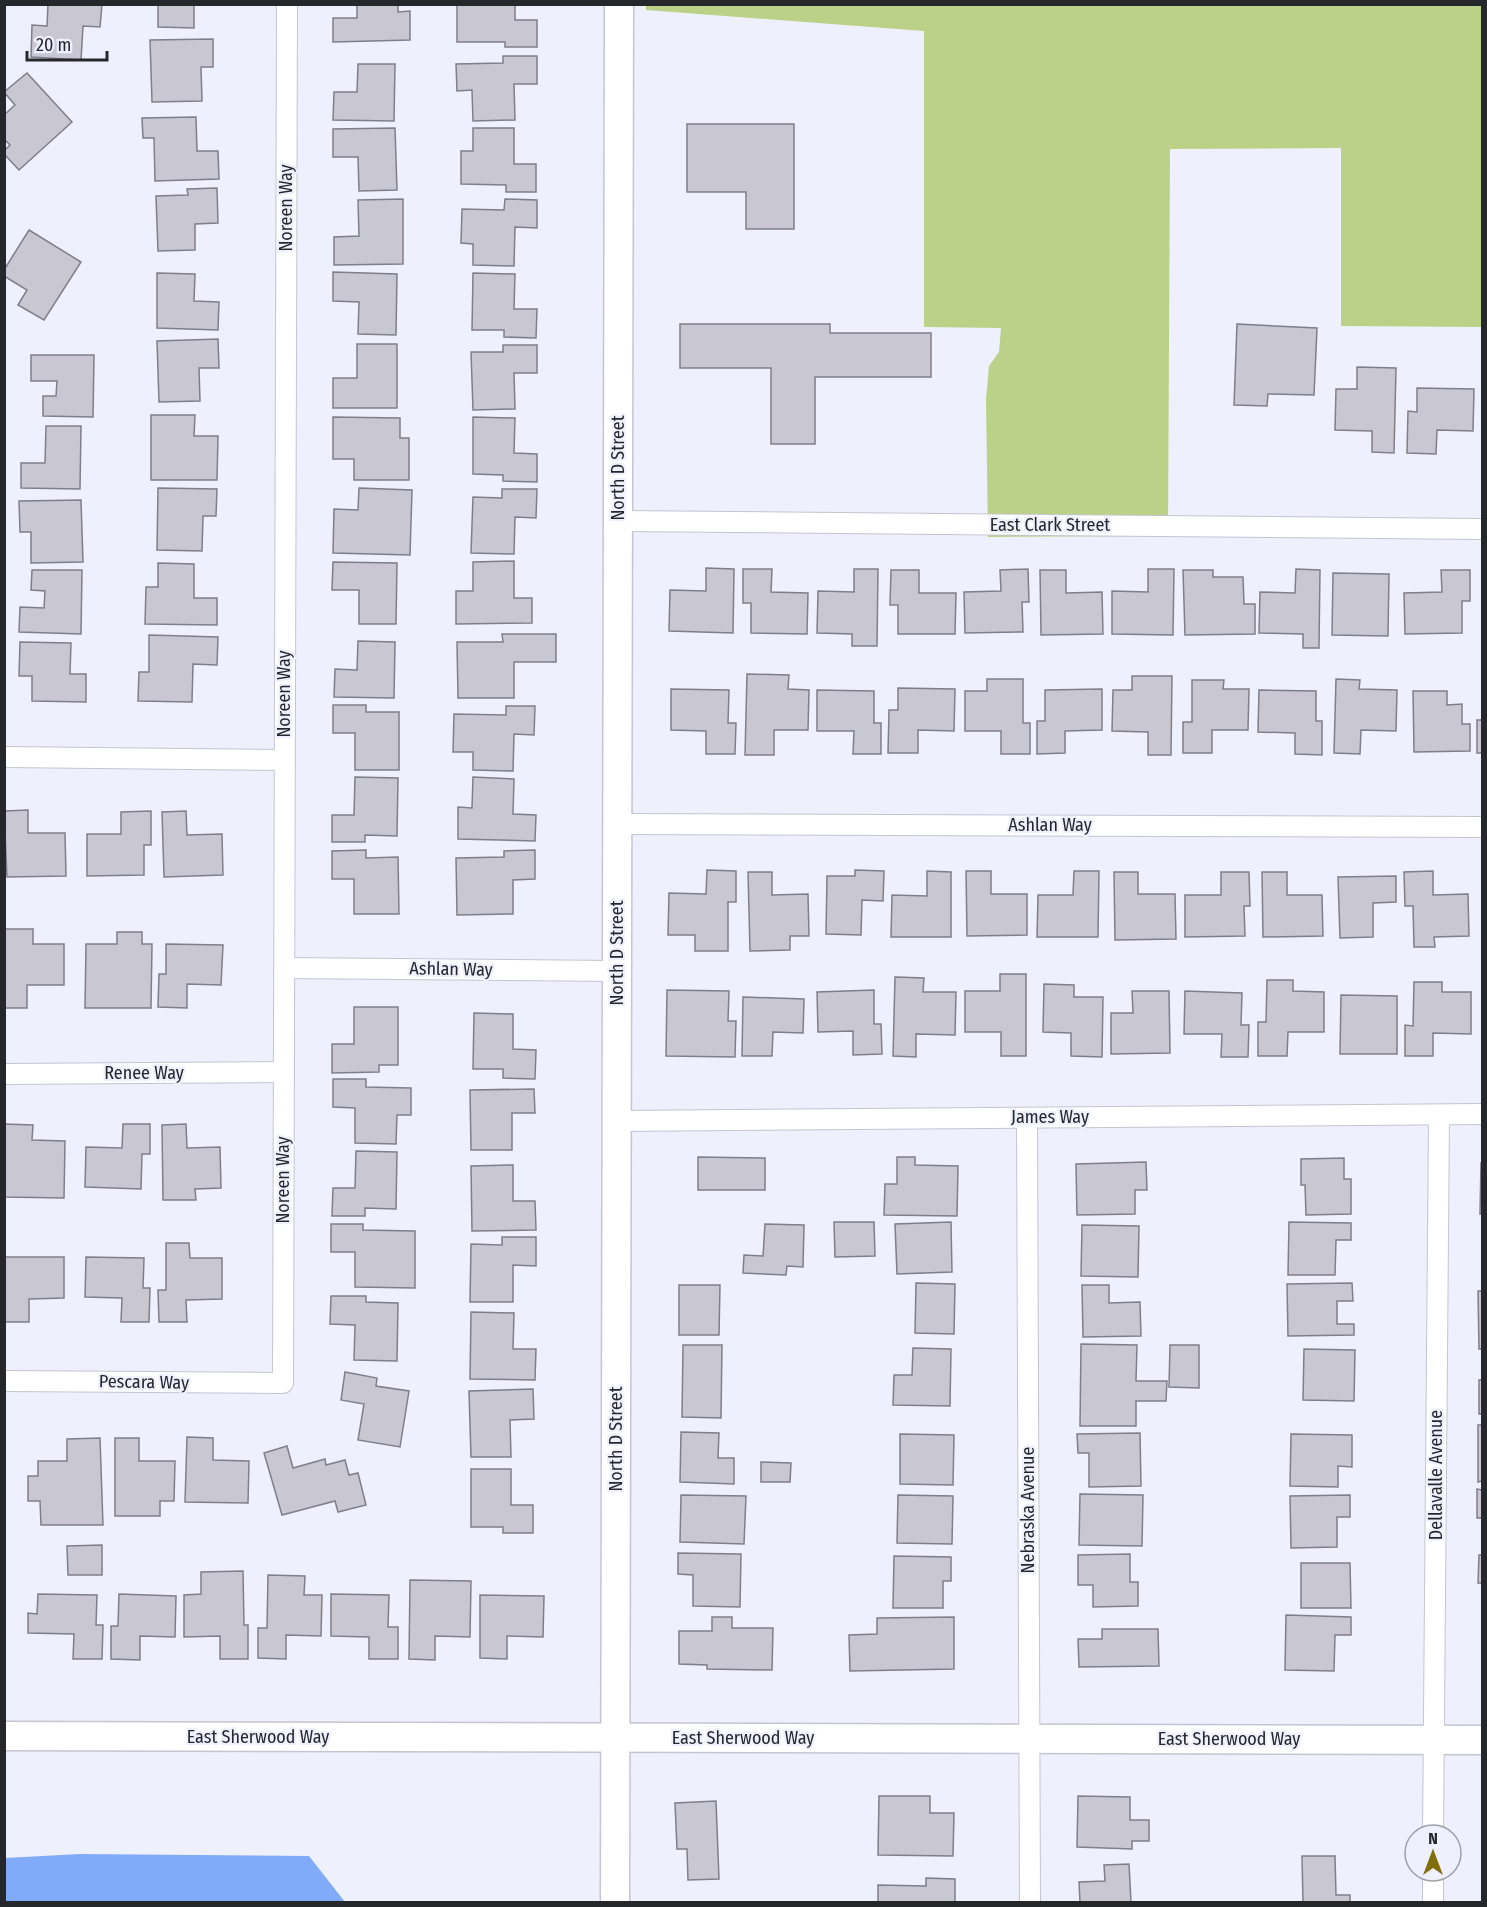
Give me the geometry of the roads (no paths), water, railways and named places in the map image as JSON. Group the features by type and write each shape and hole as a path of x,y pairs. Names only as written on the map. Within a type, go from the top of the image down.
{"street":[{"name":"Noreen Way","path":"283,1383 287,4"},
{"name":"North D Street","path":"615,1902 619,4"},
{"name":"East Clark Street","path":"618,521 1482,529"},
{"path":"4,758 284,760"},
{"name":"Ashlan Way","path":"617,824 1482,827"},
{"name":"Ashlan Way","path":"284,968 617,971"},
{"name":"Renee Way","path":"4,1074 284,1072"},
{"name":"Dellavalle Avenue","path":"1433,1823 1438,1114"},
{"name":"James Way","path":"617,1121 1482,1114"},
{"name":"Nebraska Avenue","path":"1027,1118 1030,1902"},
{"name":"Pescara Way","path":"4,1381 283,1383"},
{"name":"East Sherwood Way","path":"4,1736 1482,1740"},
{"path":"1433,1883 1433,1902"}],"water":[{"path":"80,1854 309,1856 345,1902 5,1902 5,1858"}]}
